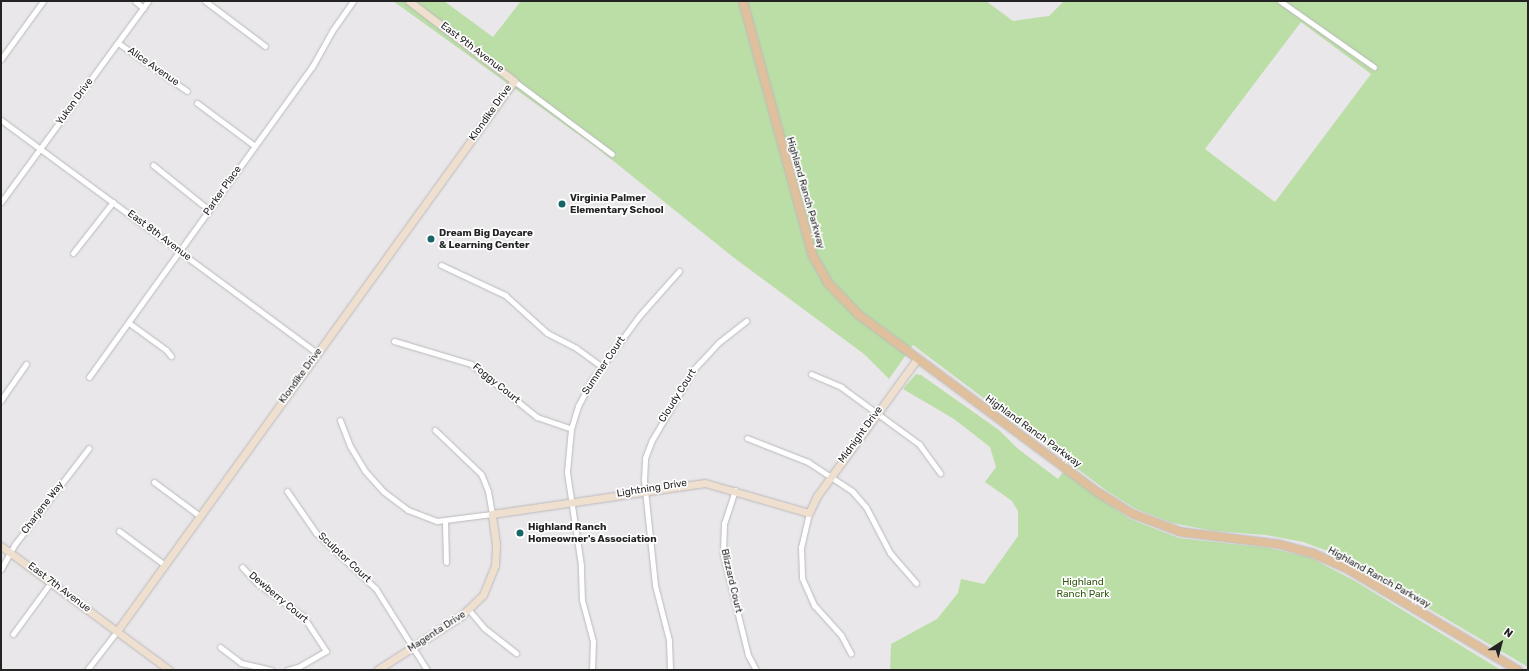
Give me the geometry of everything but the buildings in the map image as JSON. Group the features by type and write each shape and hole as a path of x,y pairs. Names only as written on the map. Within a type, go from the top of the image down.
{"main road":[{"name":"East 9th Avenue","path":"409,1 514,81"},
{"name":"Highland Ranch Parkway","path":"743,1 805,234 817,264 834,292 850,308 1100,493 1133,514 1181,532 1278,544 1312,553 1346,568 1518,670"},
{"name":"Klondike Drive","path":"116,631 514,81"},
{"name":"Midnight Drive","path":"809,513 817,496 831,476 917,359"},
{"name":"Lightning Drive","path":"492,514 699,483 735,490 809,513"},
{"name":"Magenta Drive","path":"377,670 469,610 489,585 495,565 496,544 492,514"},
{"name":"East 7th Avenue","path":"1,546 169,670"}],"street":[{"path":"1,59 43,1"},
{"path":"135,1 143,8"},
{"name":"Yukon Drive","path":"1,202 148,1"},
{"path":"205,1 265,46"},
{"name":"Parker Place","path":"89,378 312,67 332,31 352,1"},
{"path":"1280,1 1374,67"},
{"name":"Alice Avenue","path":"118,43 187,91"},
{"name":"East 9th Avenue","path":"514,81 612,154"},
{"path":"197,103 255,146"},
{"name":"East 8th Avenue","path":"1,120 317,352"},
{"path":"153,165 209,210"},
{"path":"73,252 113,202"},
{"path":"441,265 505,295 547,333 576,348 602,367"},
{"name":"Summer Court","path":"592,670 593,641 582,600 581,566 567,472 571,429 585,393 602,367 640,315 679,271"},
{"name":"Cloudy Court","path":"670,670 668,640 656,584 645,490 644,469 648,449 684,384 718,343 746,321"},
{"path":"128,323 166,350 171,356"},
{"name":"Foggy Court","path":"394,341 471,364 537,417 571,429"},
{"path":"1,400 26,364"},
{"path":"811,374 841,387 919,444 940,473"},
{"path":"340,420 357,460 384,492 421,517 445,522 492,514 488,491 481,474 435,430"},
{"path":"746,438 808,462 831,476 859,499 890,553 916,583"},
{"name":"Charjene Way","path":"1,569 11,553 88,448"},
{"path":"154,482 200,516"},
{"name":"Blizzard Court","path":"735,490 724,523 724,554 748,655 756,670"},
{"name":"Sculptor Court","path":"287,491 320,537 376,589 427,670"},
{"path":"809,513 801,547 802,578 814,605 841,635 851,654"},
{"path":"445,522 446,562"},
{"path":"119,531 165,565"},
{"name":"Dewberry Court","path":"242,567 258,584 303,616 326,651 298,667 287,670"},
{"path":"13,634 51,582"},
{"path":"469,610 484,628 516,653"},
{"name":"Klondike Drive","path":"87,670 116,631"},
{"path":"220,647 234,659 254,668 271,670"}],"green space":[{"path":"393,1 444,1 493,37 521,1 986,1 1013,21 1049,16 1064,1 1528,1 1528,667 1336,554 1303,542 1266,535 1214,531 1172,523 1136,509 1107,491 913,345 889,379 864,354 733,257 596,147","holes":["1301,22 1371,74 1275,202 1205,149"]},
{"name":"Highland Ranch Park","path":"916,374 921,375 999,430 1017,448 1058,479 1063,472 1130,519 1179,538 1269,548 1309,557 1355,581 1501,670 890,670 891,644 937,619 958,593 961,579 984,584 1018,536 1018,511 1012,501 985,482 996,467 990,447 954,419 903,389"}],"place":[{"name":"Virginia Palmer Elementary School","path":"562,204"},
{"name":"Dream Big Daycare & Learning Center","path":"431,239"},
{"name":"Highland Ranch Homeowner's Association","path":"520,533"}]}
